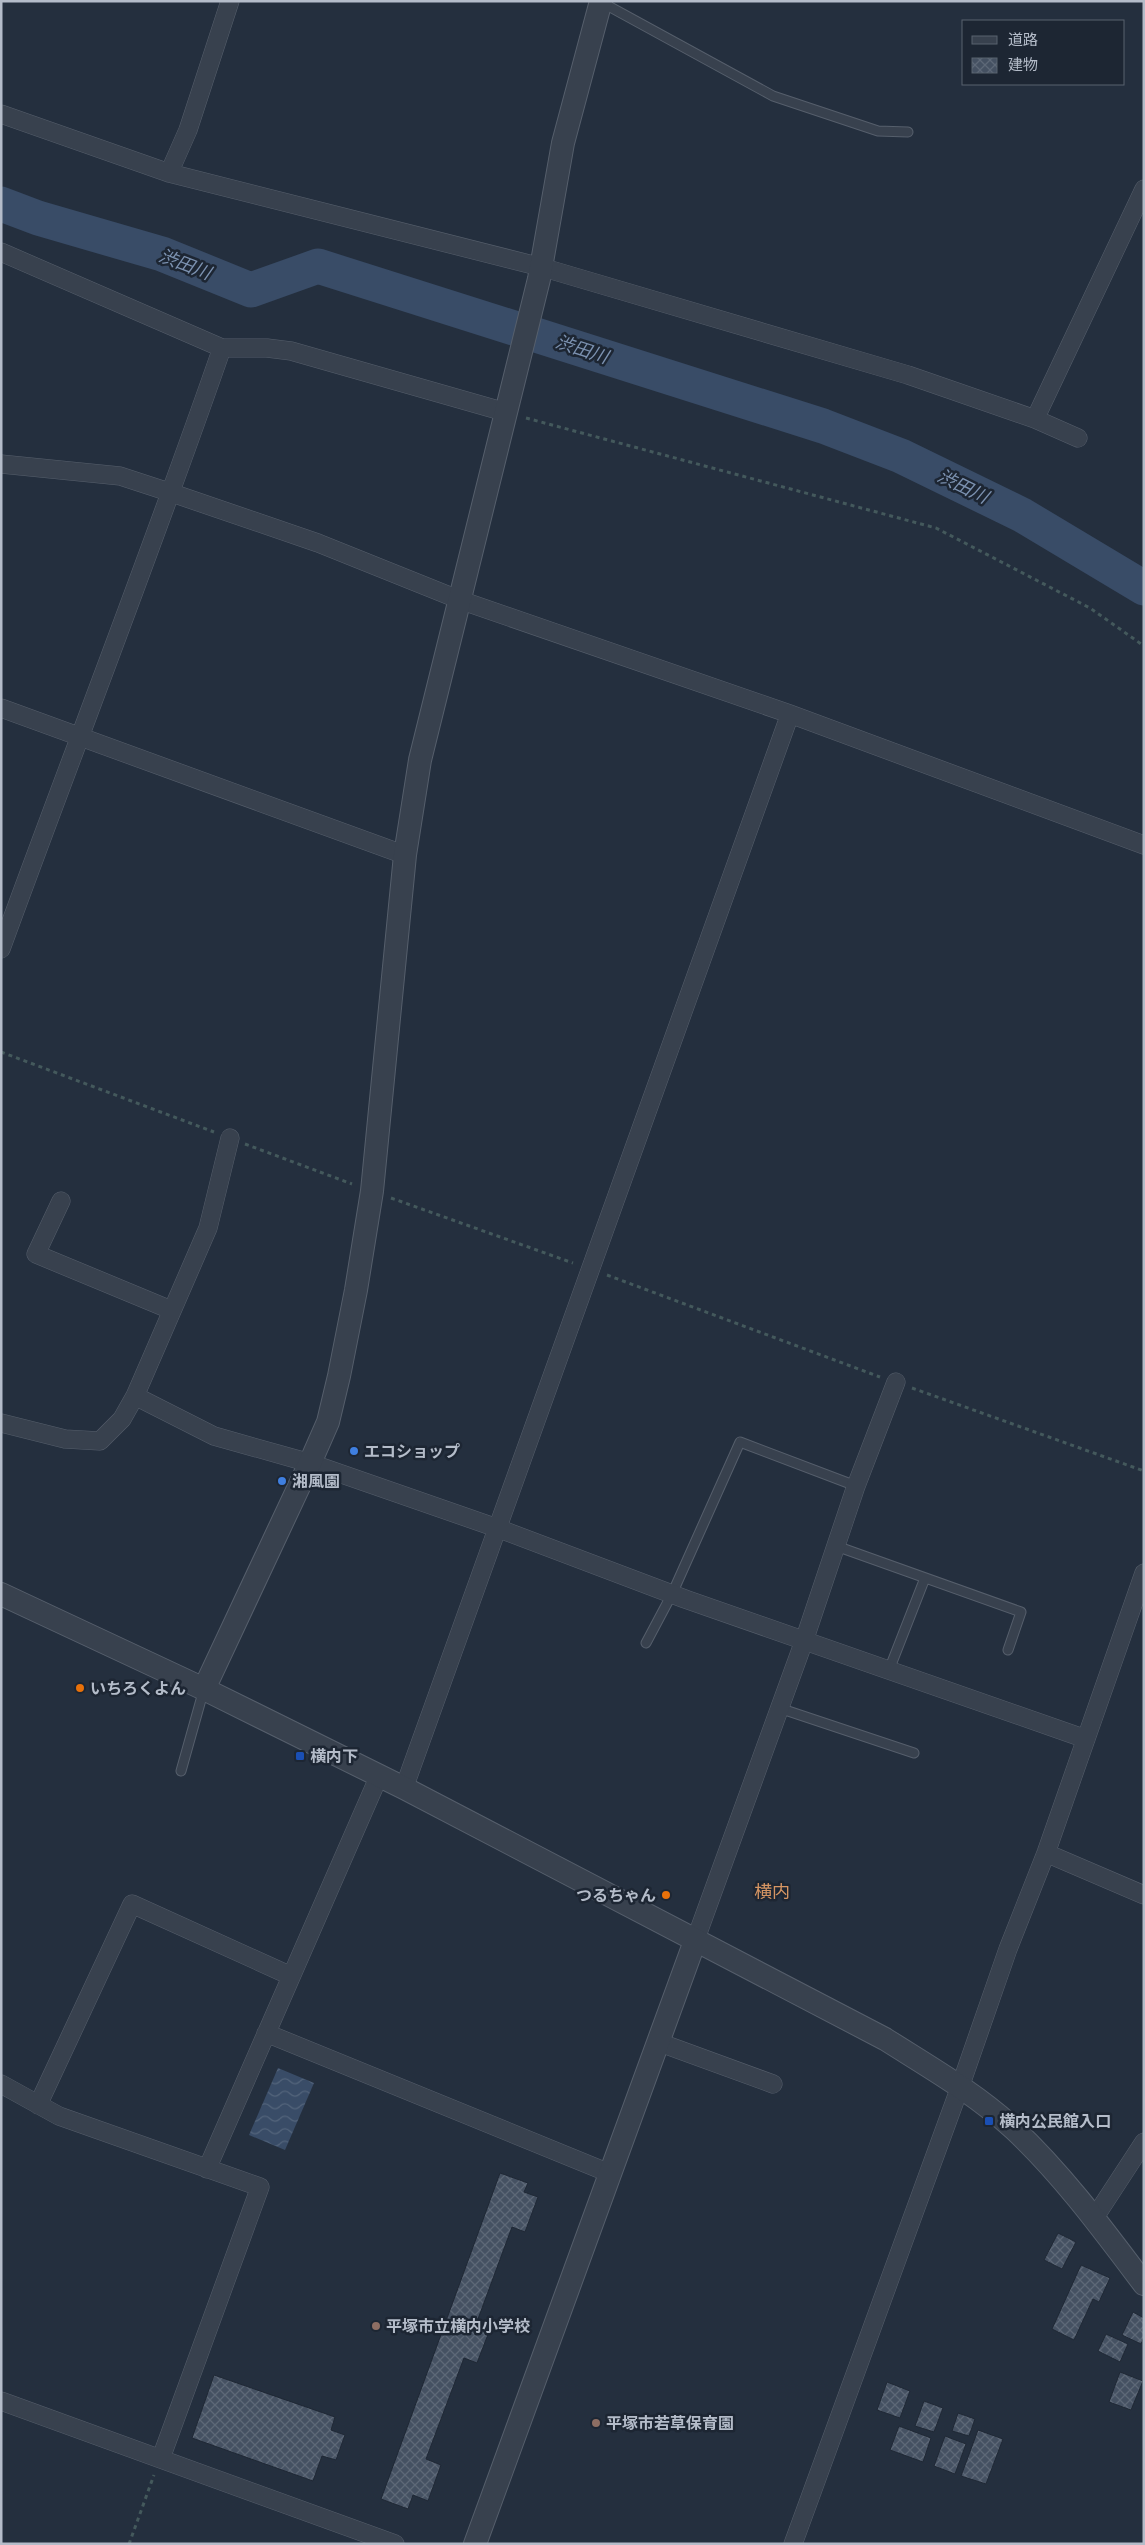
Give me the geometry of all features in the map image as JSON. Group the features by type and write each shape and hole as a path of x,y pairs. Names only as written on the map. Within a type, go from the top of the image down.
{"street":[{"path":"169,173 188,130 230,1"},
{"path":"204,1689 328,1422 339,1376 356,1290 372,1191 405,855 420,760 540,273 563,143 601,1"},
{"path":"1,114 169,173 908,375 1035,419 1078,438"},
{"path":"1035,419 1140,208 1144,188"},
{"path":"1,252 222,348 267,348 291,351 506,408"},
{"path":"1,949 79,736 172,493 222,348"},
{"path":"1,464 120,476 172,493 318,543 460,600 790,714 1144,845"},
{"path":"1,708 405,855"},
{"path":"404,1788 790,714"},
{"path":"1,1423 65,1439 100,1441 122,1419 135,1396 208,1228 230,1138"},
{"path":"61,1201 36,1254 171,1310"},
{"path":"475,2544 804,1641 856,1486 896,1382"},
{"path":"135,1396 214,1436 310,1463 497,1528 804,1641 1086,1739"},
{"path":"793,2544 960,2087 1008,1949 1046,1853 1144,1574"},
{"path":"1,1594 204,1689 404,1788 885,2040 960,2087 1012,2128 1049,2164 1144,2284"},
{"path":"207,2169 379,1776"},
{"path":"1046,1853 1144,1895"},
{"path":"38,2105 132,1904 291,1976"},
{"path":"266,2033 609,2173"},
{"path":"658,2042 773,2084"},
{"path":"1,2084 59,2116 260,2187 160,2458"},
{"path":"1093,2220 1144,2142"},
{"path":"1,2401 395,2544"}],"lane":[{"path":"601,1 773,96 878,131 908,132"},
{"path":"646,1643 672,1594 740,1442 856,1486"},
{"path":"836,1546 1021,1612 1008,1650"},
{"path":"889,1670 925,1578"},
{"path":"181,1771 204,1689"},
{"path":"779,1708 914,1753"}],"path":[{"path":"506,408 936,528 1090,608 1144,646"},
{"path":"129,2544 160,2458"}],"water":[{"path":"278,2068 314,2083 285,2150 249,2135"}],"building":[{"path":"500,2173 528,2183 524,2192 538,2197 525,2232 512,2227 478,2319 492,2324 477,2363 464,2358 426,2459 441,2465 428,2501 413,2495 408,2509 381,2499"},
{"path":"1058,2233 1076,2242 1062,2269 1044,2260"},
{"path":"1081,2265 1110,2278 1099,2302 1093,2299 1074,2340 1052,2329"},
{"path":"1133,2312 1144,2318 1144,2337 1141,2344 1122,2335"},
{"path":"1106,2334 1128,2344 1120,2362 1098,2351"},
{"path":"1120,2372 1143,2381 1131,2410 1109,2402"},
{"path":"214,2375 335,2417 331,2430 345,2435 336,2460 322,2456 313,2481 192,2438"},
{"path":"887,2382 910,2391 900,2418 877,2410"},
{"path":"924,2401 943,2408 934,2432 915,2426"},
{"path":"958,2413 975,2419 969,2436 952,2431"},
{"path":"899,2426 931,2438 923,2462 890,2450"},
{"path":"978,2430 1003,2439 986,2484 961,2476"},
{"path":"945,2436 966,2444 955,2474 934,2466"}],"waterway":[{"name":"渋田川","path":"1,204 38,218 162,254 251,290 318,266 823,426 901,456 1022,515 1144,588"}],"place":[{"name":"エコショップ","path":"354,1451"},
{"name":"湘風園","path":"282,1481"},
{"name":"いちろくよん","path":"80,1688"},
{"name":"横内下","path":"300,1756"},
{"name":"つるちゃん","path":"666,1895"},
{"name":"横内公民館入口","path":"989,2121"},
{"name":"平塚市立横内小学校","path":"376,2326"},
{"name":"平塚市若草保育園","path":"596,2423"}],"district":[{"name":"横内","path":"772,1891"}]}
